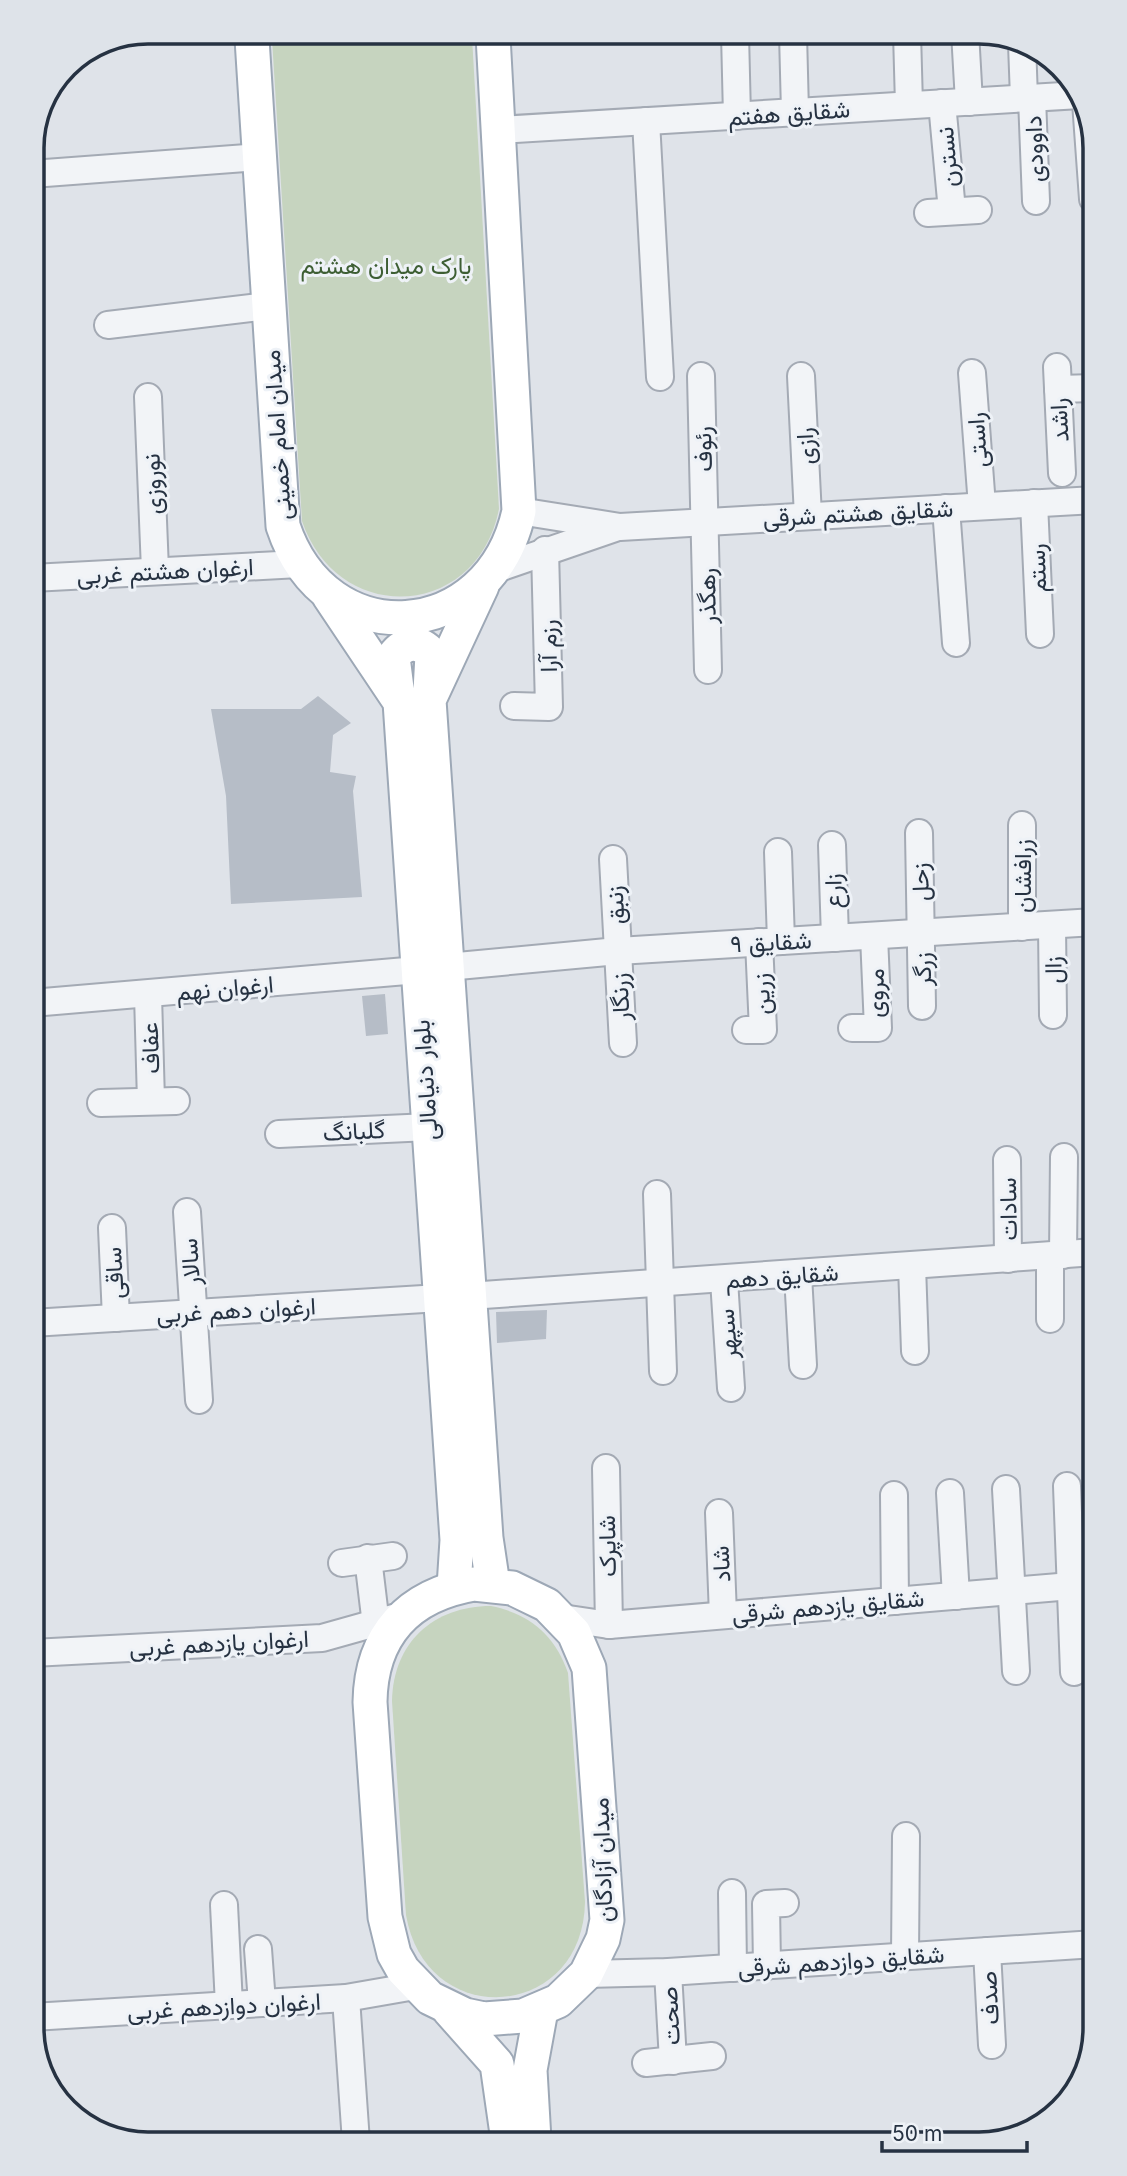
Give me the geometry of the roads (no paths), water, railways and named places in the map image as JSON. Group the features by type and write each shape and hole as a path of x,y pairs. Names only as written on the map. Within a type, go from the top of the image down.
{"main road":[{"name":"میدان امام خمینی","path":"252,44 280,506 289,545 299,564 328,594 365,612 407,617 447,608 489,577"},
{"path":"489,577 507,552 519,512 493,44"},
{"name":"بلوار دنیامالی","path":"414,701 489,577"},
{"name":"بلوار دنیامالی","path":"328,594 414,701 455,1297 457,1540 454,1587"},
{"name":"بلوار دنیامالی","path":"432,968 429,1127 455,1297 493,1584"},
{"name":"میدان آزادگان","path":"493,1584 530,1595 562,1618 583,1650 591,1677 607,1920 603,1939 586,1974 566,1994 541,2010 523,2016 484,2019 447,2008 415,1986 394,1954 386,1926 370,1683 390,1620 427,1598 454,1587 493,1584"},
{"path":"447,2008 497,2064 507,2132"},
{"path":"534,2132 530,2070 541,2010"}],"street":[{"path":"735,44 737,116"},
{"path":"793,44 795,112"},
{"path":"907,44 909,105"},
{"path":"966,44 969,102"},
{"name":"داوودی","path":"1023,53 1036,201"},
{"name":"شقایق هفتم","path":"498,130 1069,96"},
{"name":"نسترن","path":"942,103 953,211"},
{"path":"646,121 660,377"},
{"path":"44,173 259,157"},
{"path":"108,325 268,306"},
{"name":"راستی","path":"972,373 982,506"},
{"name":"رئوف","path":"701,376 705,522"},
{"name":"رازی","path":"801,376 808,516"},
{"name":"راشد","path":"1062,473 1057,378 1083,385"},
{"name":"نوروزی","path":"149,397 155,570"},
{"name":"شقایق هشتم شرقی","path":"519,512 620,527 1083,501"},
{"name":"رستم","path":"1034,503 1040,634"},
{"path":"946,508 956,643"},
{"name":"رهگذر","path":"705,522 708,670"},
{"name":"شقایق هشتم شرقی","path":"489,577 545,550 620,527"},
{"name":"رزم آرا","path":"514,706 549,707 545,550"},
{"name":"ارغوان هشتم غربی","path":"44,577 299,564"},
{"name":"زرافشان","path":"1022,825 1023,927"},
{"name":"زحل","path":"919,832 922,932"},
{"name":"زارع","path":"832,845 835,938"},
{"path":"770,942 778,852"},
{"name":"زنبق","path":"613,859 618,951"},
{"name":"شقایق ۹","path":"432,968 618,951 1083,923"},
{"name":"زال","path":"1052,925 1053,1015"},
{"name":"زرگر","path":"922,932 922,1006"},
{"name":"مروی","path":"852,1028 878,1028 874,936"},
{"name":"زرین","path":"746,1030 762,1030 770,942"},
{"name":"زرنگار","path":"618,951 623,1043"},
{"name":"ارغوان نهم","path":"44,1002 432,968"},
{"name":"عفاف","path":"101,1103 164,1101 148,995"},
{"name":"گلبانگ","path":"279,1134 429,1127"},
{"path":"1050,1319 1064,1157"},
{"name":"سادات","path":"1007,1160 1008,1259"},
{"path":"657,1194 663,1371"},
{"name":"سالار","path":"187,1212 199,1400"},
{"name":"ساقی","path":"112,1228 116,1318"},
{"name":"شقایق دهم","path":"455,1297 659,1285 1083,1253"},
{"path":"912,1266 915,1351"},
{"path":"798,1275 803,1365"},
{"name":"سپهر","path":"724,1280 731,1388"},
{"name":"ارغوان دهم غربی","path":"44,1321 455,1297"},
{"name":"شاپرک","path":"606,1468 609,1625"},
{"path":"1067,1486 1083,1585 1074,1672"},
{"path":"1006,1489 1016,1671"},
{"path":"950,1493 956,1596"},
{"path":"894,1495 895,1601"},
{"name":"شاد","path":"719,1513 723,1615"},
{"path":"368,1559 390,1620"},
{"name":"شقایق یازدهم شرقی","path":"562,1618 609,1625 1083,1585"},
{"name":"ارغوان یازدهم غربی","path":"44,1652 322,1638 390,1620"},
{"path":"905,1956 906,1836"},
{"path":"732,1893 733,1968"},
{"path":"767,1966 766,1904 785,1903"},
{"path":"224,1905 229,2005"},
{"name":"شقایق دوازدهم شرقی","path":"586,1974 668,1972 1083,1945"},
{"path":"258,1949 262,2003"},
{"name":"صدف","path":"987,1951 992,2046"},
{"name":"صحت","path":"668,1972 673,2061"},
{"name":"ارغوان دوازدهم غربی","path":"44,2016 346,1998 415,1986"},
{"path":"346,1998 355,2132"},
{"path":"646,2063 712,2056"}],"park label":[{"name":"پارک میدان هشتم","path":"386,265"}]}
